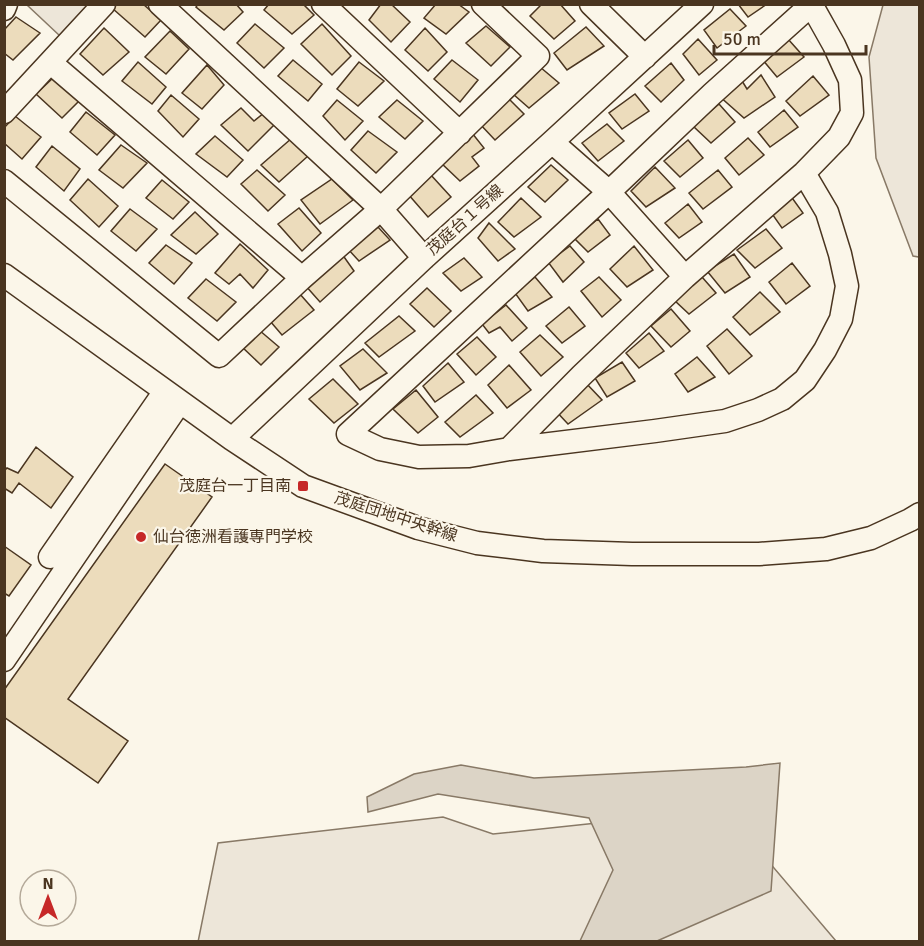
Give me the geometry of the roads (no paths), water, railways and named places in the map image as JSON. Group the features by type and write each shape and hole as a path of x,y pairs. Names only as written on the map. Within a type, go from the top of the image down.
{"street":[{"path":"4,9 6,4"},
{"path":"4,112 104,4"},
{"path":"160,4 381,209 424,258"},
{"path":"323,4 460,132"},
{"path":"4,181 219,356 302,278 381,209 538,56 483,4"},
{"path":"591,4 645,57"},
{"name":"茂庭台１号線","path":"232,439 424,258 702,4"},
{"path":"509,449 582,375 685,277 804,173 839,136 852,113 850,80 834,45 811,5 712,94 348,434 380,449 419,457 469,456 725,421 782,399 805,380 825,350 841,320 848,286 827,212 804,173"},
{"path":"51,63 302,278"},
{"path":"552,142 609,192 685,277"},
{"name":"茂庭団地中央幹線","path":"4,275 232,439 303,486 418,528 477,543 532,550 621,554 759,554 826,549 871,538 920,514"},
{"path":"50,557 173,397"},
{"path":"4,660 173,397"}],"place":[{"name":"茂庭台一丁目南","path":"303,486"},
{"name":"仙台徳洲看護専門学校","path":"141,537"}]}
